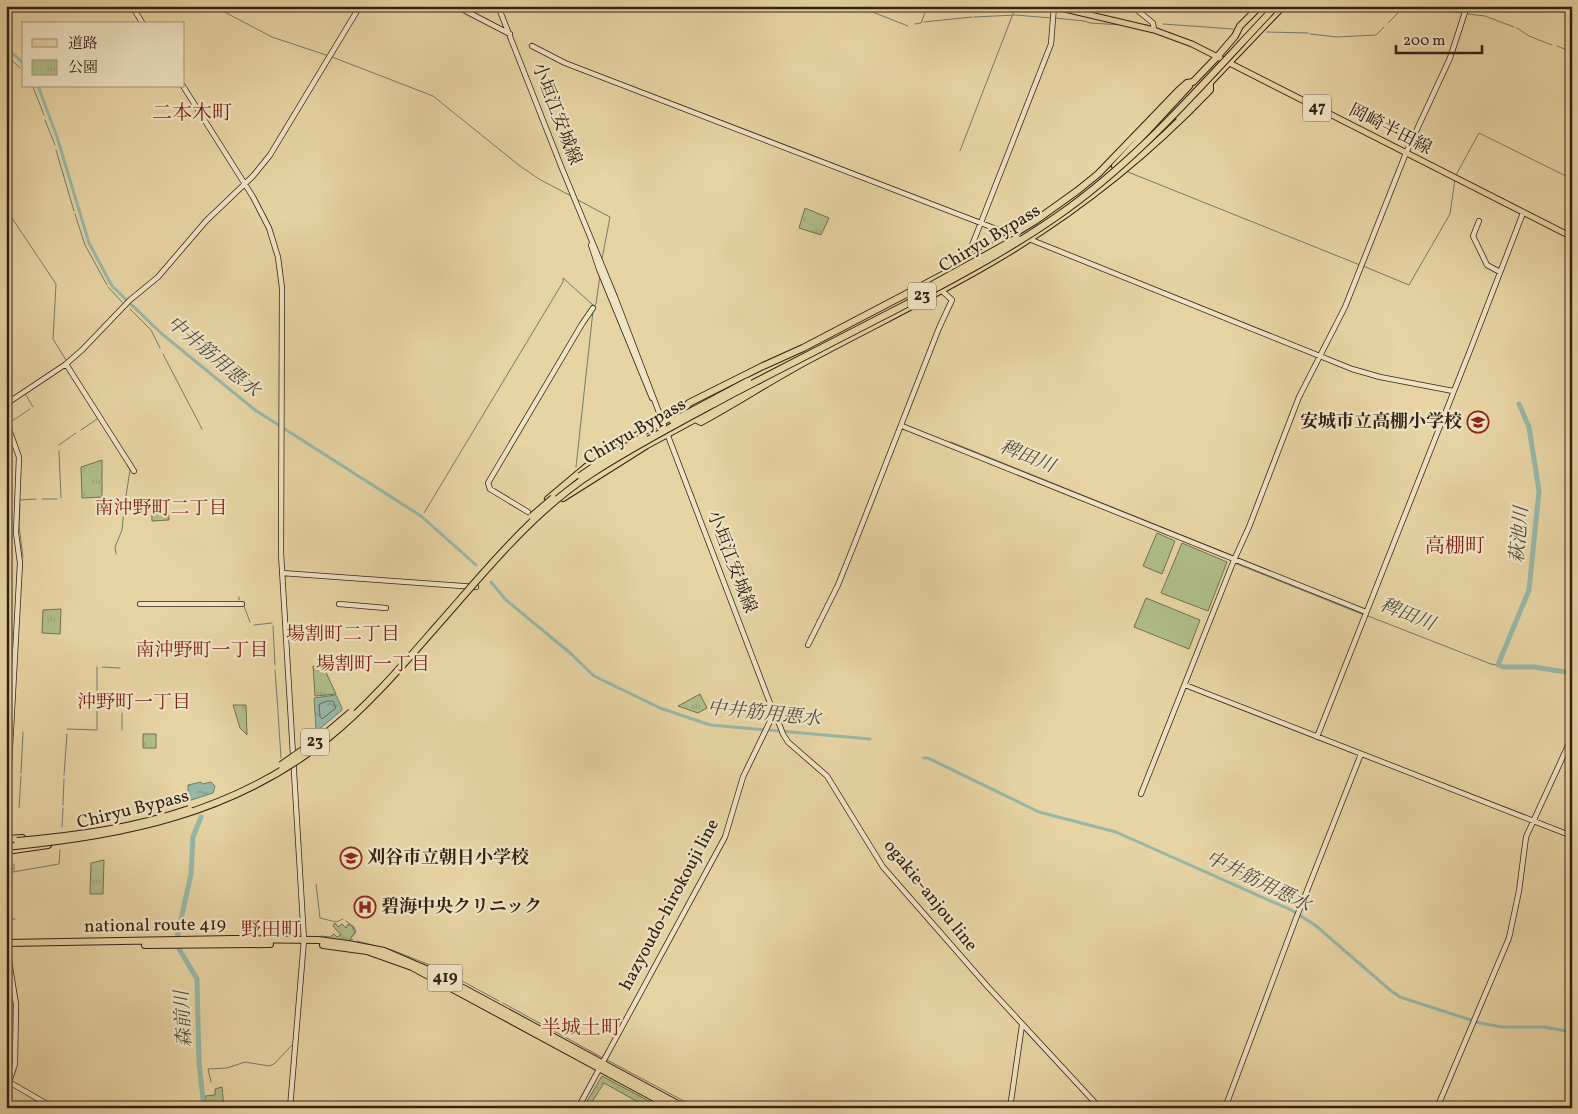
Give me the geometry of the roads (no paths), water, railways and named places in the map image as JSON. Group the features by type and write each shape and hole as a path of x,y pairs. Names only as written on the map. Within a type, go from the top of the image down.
{"highway":[{"name":"23","path":"1235,36 1240,26 1260,6"},
{"name":"23","path":"1116,166 1235,36 1265,6"},
{"name":"Chiryu Bypass","path":"6,841 53,840 161,818 213,800 272,772 324,735 375,689 513,535 544,505 596,465 623,448 977,261 1040,224 1116,166 1164,120 1274,6"},
{"name":"Chiryu Bypass","path":"6,847 138,828 188,814 240,792 302,757 328,738 376,694 525,528 576,485 644,441 973,268 1028,236 1094,189 1172,116 1274,6"},
{"name":"23","path":"1094,189 1129,161 1172,122 1283,6"},
{"name":"23","path":"1259,30 1265,30 1287,6"},
{"name":"23","path":"682,411 689,404 704,396 802,348 967,262 1056,207 1098,174 1178,91 1187,83 1193,82"},
{"name":"23","path":"695,419 701,422 724,410 804,362 941,290 1029,239 1102,189 1142,155 1210,90 1210,82"},
{"name":"23","path":"544,505 545,502 586,467 641,433 760,371 820,342 824,342"},
{"name":"23","path":"525,528 529,527 564,497 591,479 666,434 790,368 802,358"},
{"path":"6,851 46,846 53,840"},
{"name":"national route 419","path":"7,947 167,945 178,942"},
{"name":"national route 419","path":"6,943 303,942 367,951 412,967 602,1062 685,1108"},
{"name":"419","path":"602,1062 673,1108"}],"main road":[{"name":"岡崎半田線","path":"1053,6 1154,30 1192,44 1572,237"}],"street":[{"path":"132,6 142,22"},
{"path":"6,404 66,364 91,341 128,302 158,277 206,221 244,184 270,155 360,6"},
{"path":"456,6 510,34"},
{"name":"小垣江安城線","path":"498,6 588,232"},
{"path":"967,262 1051,44 1053,6"},
{"path":"1132,6 1153,24 1154,30"},
{"path":"1141,794 1299,398 1344,307 1406,153 1450,58 1468,6"},
{"path":"532,46 566,63 1012,235"},
{"path":"184,88 269,228 278,257 282,288 281,553 303,942 290,1108"},
{"path":"1317,737 1523,213"},
{"path":"1478,221 1473,236 1487,265 1500,272"},
{"path":"588,232 599,269 636,362 656,406"},
{"path":"588,232 616,297 656,406"},
{"path":"1029,239 1368,374 1453,391"},
{"path":"808,646 838,585 939,328 952,300 931,281"},
{"path":"528,512 490,489 488,483 593,308"},
{"path":"66,364 134,471"},
{"name":"小垣江安城線","path":"656,406 767,697 775,712"},
{"path":"6,422 19,457 16,533 20,563 6,822"},
{"path":"902,426 1366,614"},
{"path":"282,573 476,588"},
{"path":"140,604 242,604"},
{"path":"339,604 386,608"},
{"path":"1185,685 1572,836"},
{"name":"hazyoudo-hirokouji line","path":"578,1108 724,837 743,777 775,712"},
{"name":"ogakie-anjou line","path":"775,712 788,742 827,776 883,867 1022,1025 1100,1108"},
{"path":"1438,1108 1509,938 1519,890 1524,848 1533,822 1572,737"},
{"path":"1224,1108 1361,754"},
{"path":"6,943 16,1004 14,1064 6,1087"},
{"path":"1010,1108 1022,1025"},
{"path":"9,1082 54,1108"}],"water":[{"path":"336,695 342,710 317,731 314,698"},
{"path":"201,782 202,784 211,782 215,786 213,793 188,801 188,785"}],"waterway":[{"path":"213,6 272,37 329,56"},
{"path":"857,6 908,26"},
{"path":"922,21 927,6"},
{"path":"960,151 1016,6"},
{"path":"1388,23 1405,6 1420,8"},
{"path":"1426,9 1462,13"},
{"path":"1468,14 1485,16 1514,27"},
{"path":"974,17 1016,15 1051,18"},
{"path":"924,22 972,17"},
{"path":"1055,18 1123,25"},
{"path":"915,24 922,21"},
{"path":"1163,24 1233,29"},
{"path":"1142,25 1147,25"},
{"path":"1310,34 1337,37 1376,35 1384,27"},
{"path":"1517,28 1529,36 1552,45"},
{"path":"1267,32 1308,33"},
{"path":"1557,46 1572,52"},
{"name":"中井筋用悪水","path":"6,47 22,62"},
{"path":"6,55 20,68"},
{"path":"332,57 433,96 520,166 539,179 571,196"},
{"path":"33,88 44,115"},
{"name":"中井筋用悪水","path":"39,88 57,137 89,243 112,286 162,334 255,410 421,516 476,565"},
{"path":"45,120 55,145"},
{"path":"1456,175 1479,133 1572,179"},
{"path":"56,150 74,211"},
{"path":"1128,172 1360,265"},
{"path":"1363,266 1409,285 1450,214 1455,179"},
{"path":"576,199 610,217 602,259"},
{"path":"6,209 56,284 53,339 66,360"},
{"path":"75,214 85,245 107,285"},
{"path":"594,307 600,275"},
{"path":"424,513 563,282 563,278 593,305"},
{"path":"108,287 122,302"},
{"path":"130,309 151,330 160,348"},
{"path":"576,467 593,311"},
{"path":"163,354 202,429"},
{"path":"26,395 33,407"},
{"name":"萩池川","path":"1519,404 1529,427 1539,491 1529,590 1498,665 1504,667 1534,667 1572,673"},
{"path":"9,423 30,409"},
{"path":"81,430 97,419"},
{"path":"59,445 76,433"},
{"name":"稗田川","path":"951,442 1231,555"},
{"path":"59,451 61,498"},
{"path":"126,496 130,470 127,464"},
{"path":"20,500 36,499"},
{"path":"42,499 57,499"},
{"path":"116,554 115,547 122,530 125,501"},
{"path":"20,504 19,526 23,557"},
{"name":"稗田川","path":"1237,564 1364,615"},
{"name":"中井筋用悪水","path":"491,582 506,600 569,652 594,676 660,708 710,725 870,739"},
{"path":"244,606 250,622"},
{"name":"稗田川","path":"1368,616 1491,664 1498,665"},
{"path":"254,625 272,623"},
{"path":"273,626 275,665"},
{"path":"97,667 97,696"},
{"path":"102,667 120,668"},
{"path":"275,670 278,711"},
{"path":"67,729 97,730 97,699"},
{"path":"278,712 281,758"},
{"path":"122,713 122,730"},
{"path":"21,773 23,732"},
{"path":"64,775 67,734"},
{"name":"中井筋用悪水","path":"924,758 928,758 1039,812 1116,832 1291,910 1315,925 1400,997 1480,1023 1502,1027 1544,1027 1572,1032"},
{"path":"19,808 21,776"},
{"path":"63,805 64,779"},
{"path":"62,827 63,808"},
{"name":"森前川","path":"201,817 193,837 191,874 178,933 178,947 197,979 199,1063 204,1108"},
{"path":"7,873 59,864 60,850"},
{"path":"14,864 14,871"},
{"path":"316,884 320,918 336,922 343,919"},
{"path":"346,921 354,927 356,932 350,939 353,940"},
{"path":"357,941 392,950 435,967"},
{"path":"440,969 499,1001"},
{"path":"503,1003 603,1058"},
{"path":"211,1082 208,1069 227,1068 245,1062 269,1066 274,1064 292,1045"},
{"path":"607,1060 697,1108"}],"place":[{"name":"安城市立高棚小学校","path":"1478,422"},
{"name":"刈谷市立朝日小学校","path":"351,858"},
{"name":"碧海中央クリニック","path":"365,907"}],"district":[{"name":"二本木町","path":"192,114"},
{"name":"南沖野町二丁目","path":"161,509"},
{"name":"高棚町","path":"1455,547"},
{"name":"場割町二丁目","path":"343,635"},
{"name":"南沖野町一丁目","path":"202,651"},
{"name":"場割町一丁目","path":"373,665"},
{"name":"沖野町一丁目","path":"134,703"},
{"name":"野田町","path":"271,931"},
{"name":"半城土町","path":"581,1029"}]}
